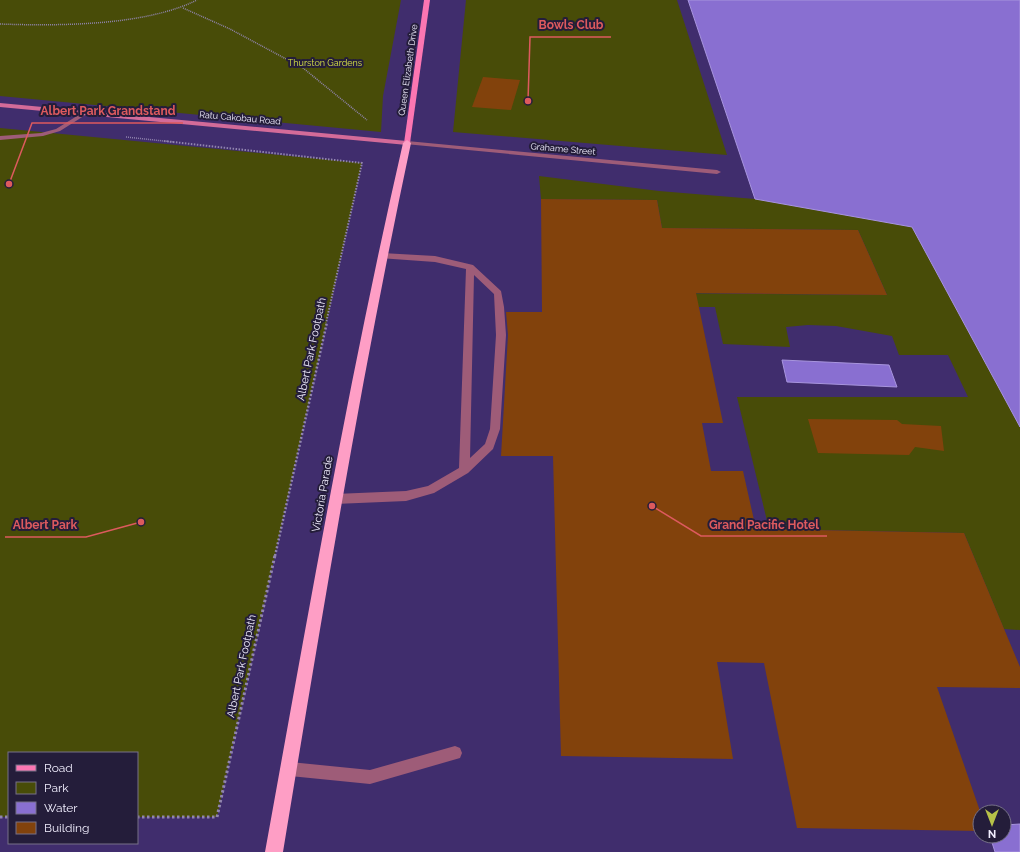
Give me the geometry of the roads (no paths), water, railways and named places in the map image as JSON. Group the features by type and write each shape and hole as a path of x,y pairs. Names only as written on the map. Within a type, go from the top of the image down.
{"highway":[{"name":"Victoria Parade","path":"274,852 290,769 335,499 382,256 407,143"}],"main road":[{"name":"Queen Elizabeth Drive","path":"407,143 427,0"},
{"name":"Ratu Cakobau Road","path":"0,105 407,143"}],"street":[{"path":"0,138 41,135 58,130 85,113"},
{"name":"Grahame Street","path":"407,143 717,172"},
{"path":"335,499 406,496 430,490 464,470 489,446 495,429 501,334 498,293 470,267 435,259 382,256"},
{"path":"464,470 470,267"},
{"path":"290,769 370,777 455,753"}],"water":[{"path":"688,0 1020,0 1020,427 912,227 755,199"},
{"path":"782,360 889,365 897,387 787,382"},
{"path":"1012,824 1020,824 1020,852 995,852 992,844 1012,844"}],"place":[{"name":"Bowls Club","path":"528,101"},
{"name":"Albert Park Grandstand","path":"9,184"},
{"name":"Grand Pacific Hotel","path":"652,506"},
{"name":"Albert Park","path":"141,522"}],"park label":[{"name":"Thurston Gardens","path":"325,63"}]}
